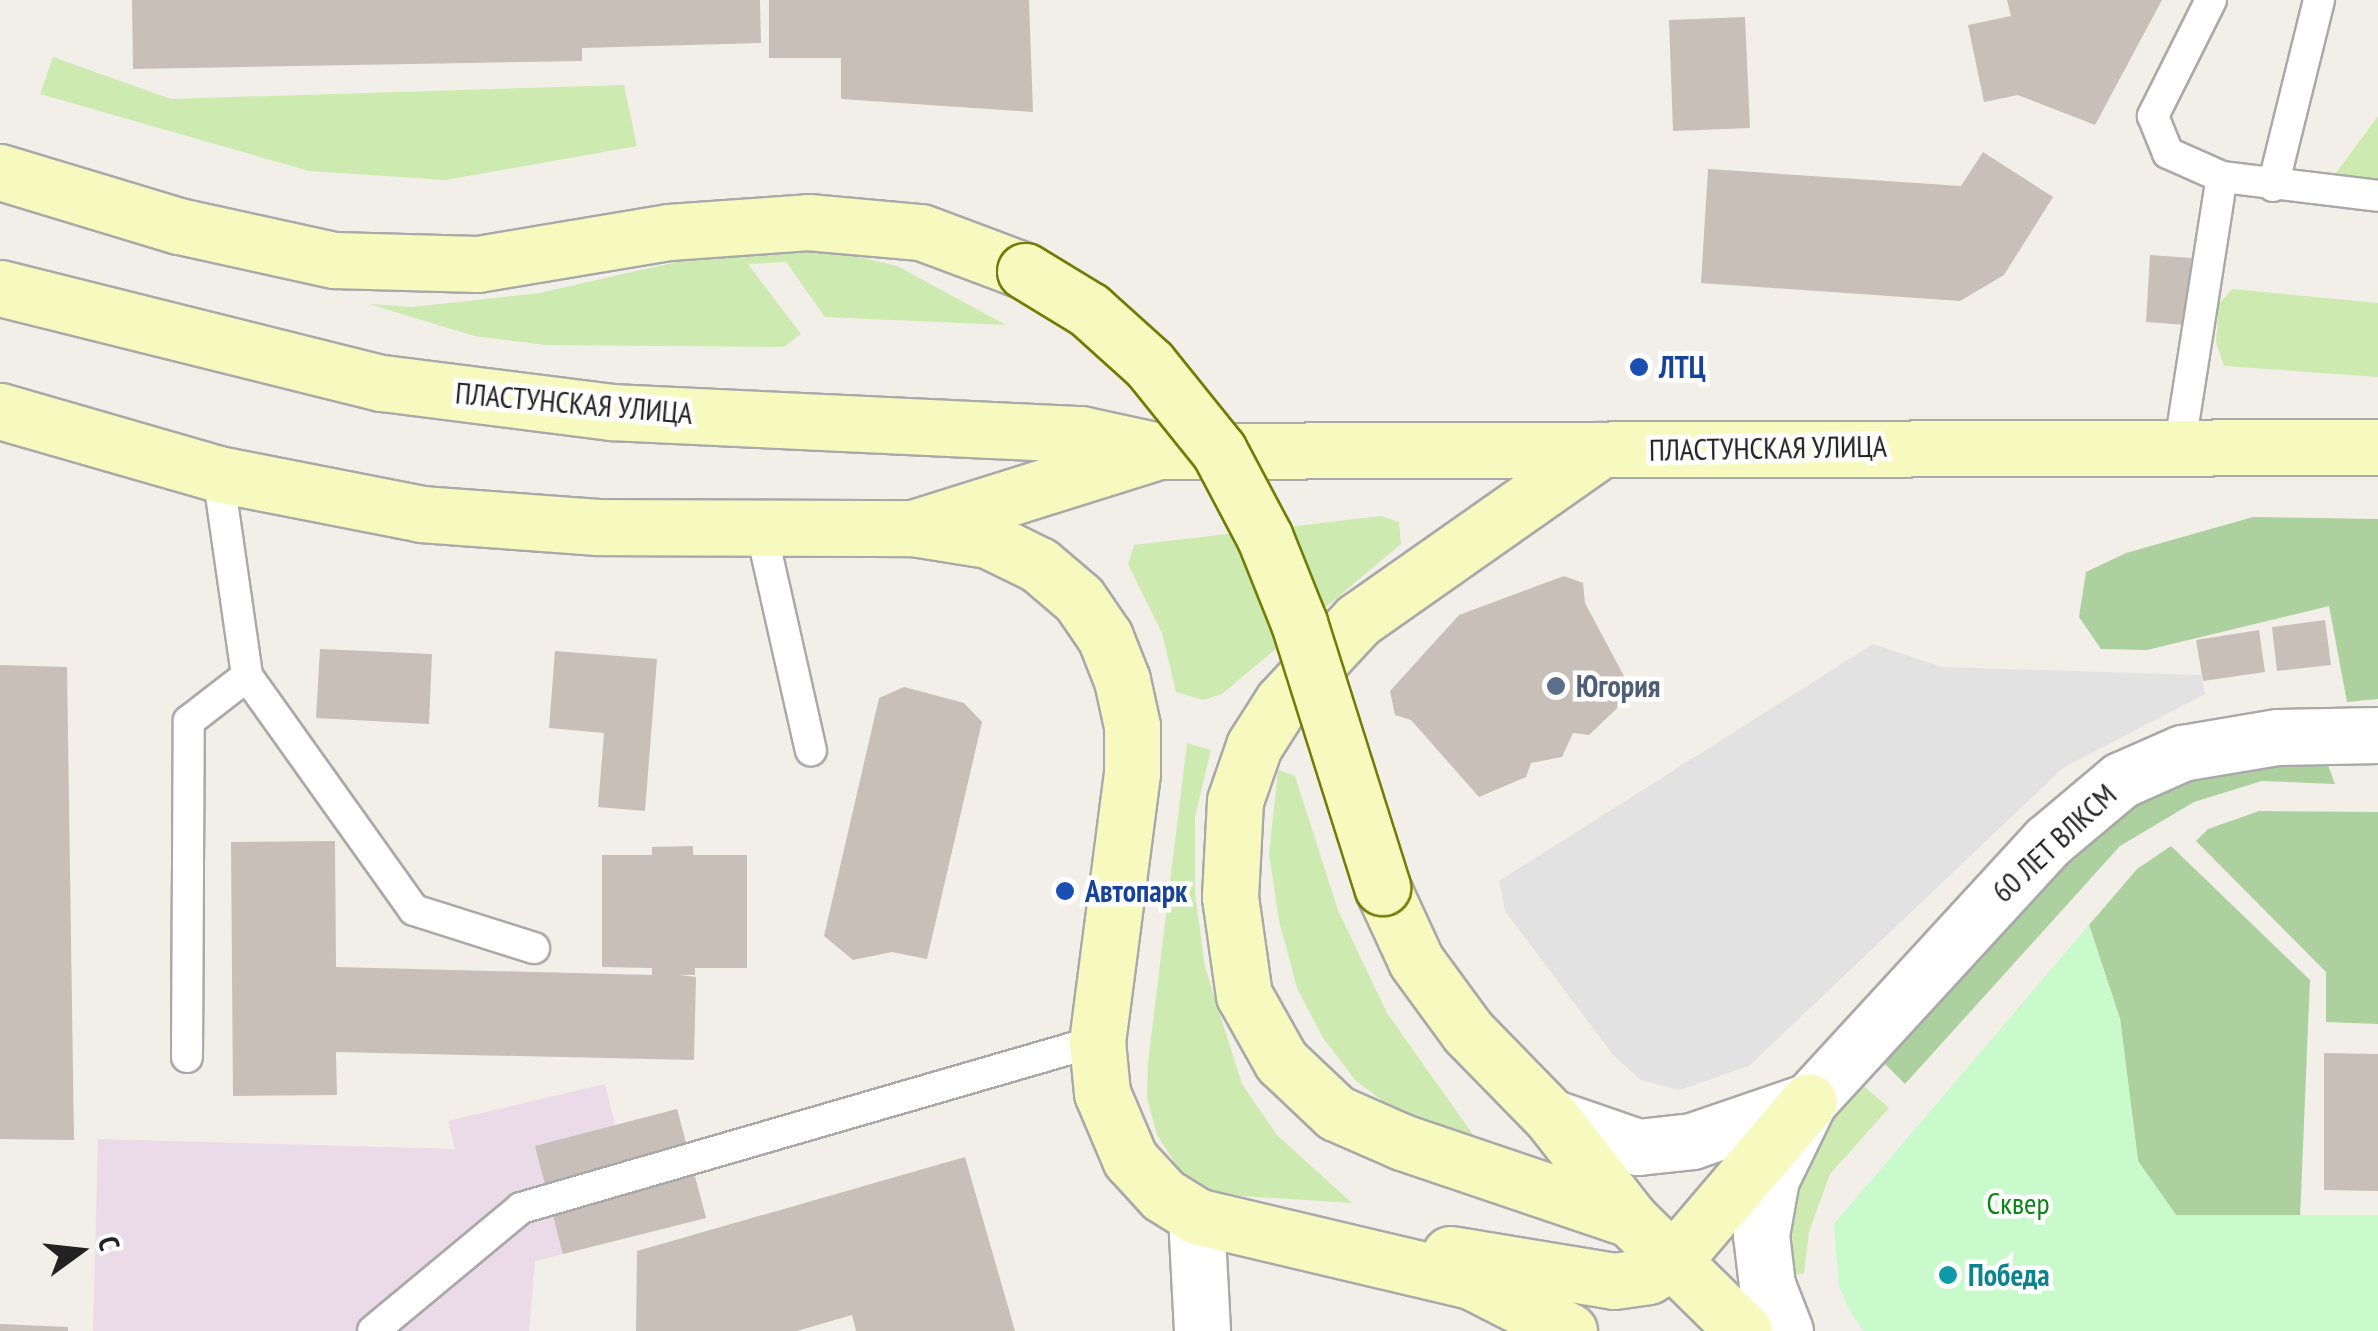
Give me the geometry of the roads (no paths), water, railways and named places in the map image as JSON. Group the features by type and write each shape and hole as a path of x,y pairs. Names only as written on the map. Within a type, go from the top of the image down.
{"street":[{"path":"0,172 179,226 334,260 478,264 670,232 808,222 921,232 1025,271 1090,310 1150,364 1218,451 1265,538 1298,623 1382,887 1416,961 1468,1032 1551,1117 1630,1219 1744,1331"},
{"name":"ПЛАСТУНСКАЯ УЛИЦА","path":"0,288 382,383 612,412 1081,434 1158,451 2180,444 2378,447"},
{"name":"ПЛАСТУНСКАЯ УЛИЦА","path":"10,415 218,474 421,514 761,529 914,528 1158,451"},
{"path":"1600,450 1358,620 1282,702 1254,746 1236,801 1230,897 1244,995 1280,1061 1336,1113 1402,1142 1630,1219"},
{"path":"914,528 988,540 1039,565 1079,599 1105,637 1122,680 1132,726 1132,773 1096,1041 1102,1093 1130,1159 1163,1195 1196,1216 1471,1281 1569,1331"},
{"name":"60 ЛЕТ ВЛКСМ","path":"1809,1101 2046,842 2122,780 2182,753 2278,737 2378,735"},
{"path":"1551,1117 1638,1147 1692,1141 1809,1101"},
{"path":"1403,1262 1446,1254 1614,1280 1648,1276 1672,1262 1809,1101"},
{"path":"1785,1331 1767,1285 1761,1234 1771,1179 1809,1101"},
{"path":"1193,1325 1196,1216"}],"lane":[{"path":"2211,0 2153,116 2168,153 2222,177 2378,196"},
{"path":"2274,186 2319,0"},
{"path":"2180,444 2222,177"},
{"path":"218,474 246,676 414,910 534,948"},
{"path":"761,529 811,750"},
{"path":"188,1057 189,721 246,676"},
{"path":"381,1327 521,1208 1096,1041"}],"place":[{"name":"ЛТЦ","path":"1639,367"},
{"name":"Югория","path":"1556,686"},
{"name":"Автопарк","path":"1065,891"},
{"name":"Победа","path":"1948,1275"}],"park label":[{"name":"Сквер","path":"2018,1203"}]}
